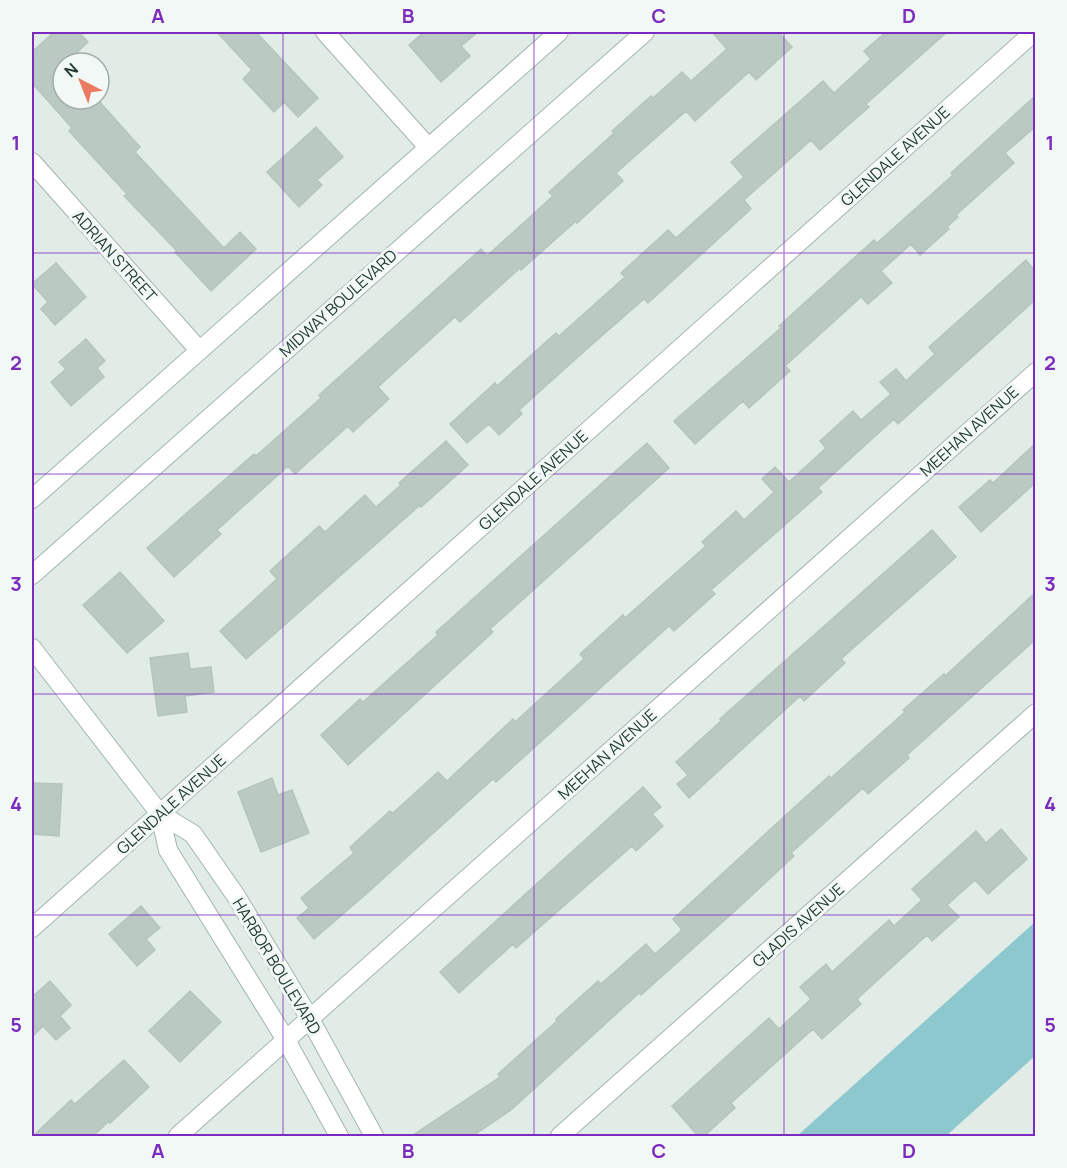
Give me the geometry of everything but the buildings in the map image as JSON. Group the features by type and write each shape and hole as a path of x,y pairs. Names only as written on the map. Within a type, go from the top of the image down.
{"street":[{"path":"325,32 428,147"},
{"path":"32,499 559,32"},
{"name":"MIDWAY BOULEVARD","path":"32,575 645,32"},
{"name":"GLENDALE AVENUE","path":"32,927 1034,32"},
{"name":"ADRIAN STREET","path":"32,162 199,350"},
{"name":"MEEHAN AVENUE","path":"178,1137 1035,372"},
{"name":"HARBOR BOULEVARD","path":"32,648 160,814 193,834 236,896 310,1019 374,1137"},
{"name":"GLADIS AVENUE","path":"560,1137 1035,713"},
{"name":"HARBOR BOULEVARD","path":"160,814 168,850 286,1040 339,1137"}],"water":[{"path":"1035,922 1035,1056 946,1136 797,1136"}]}
